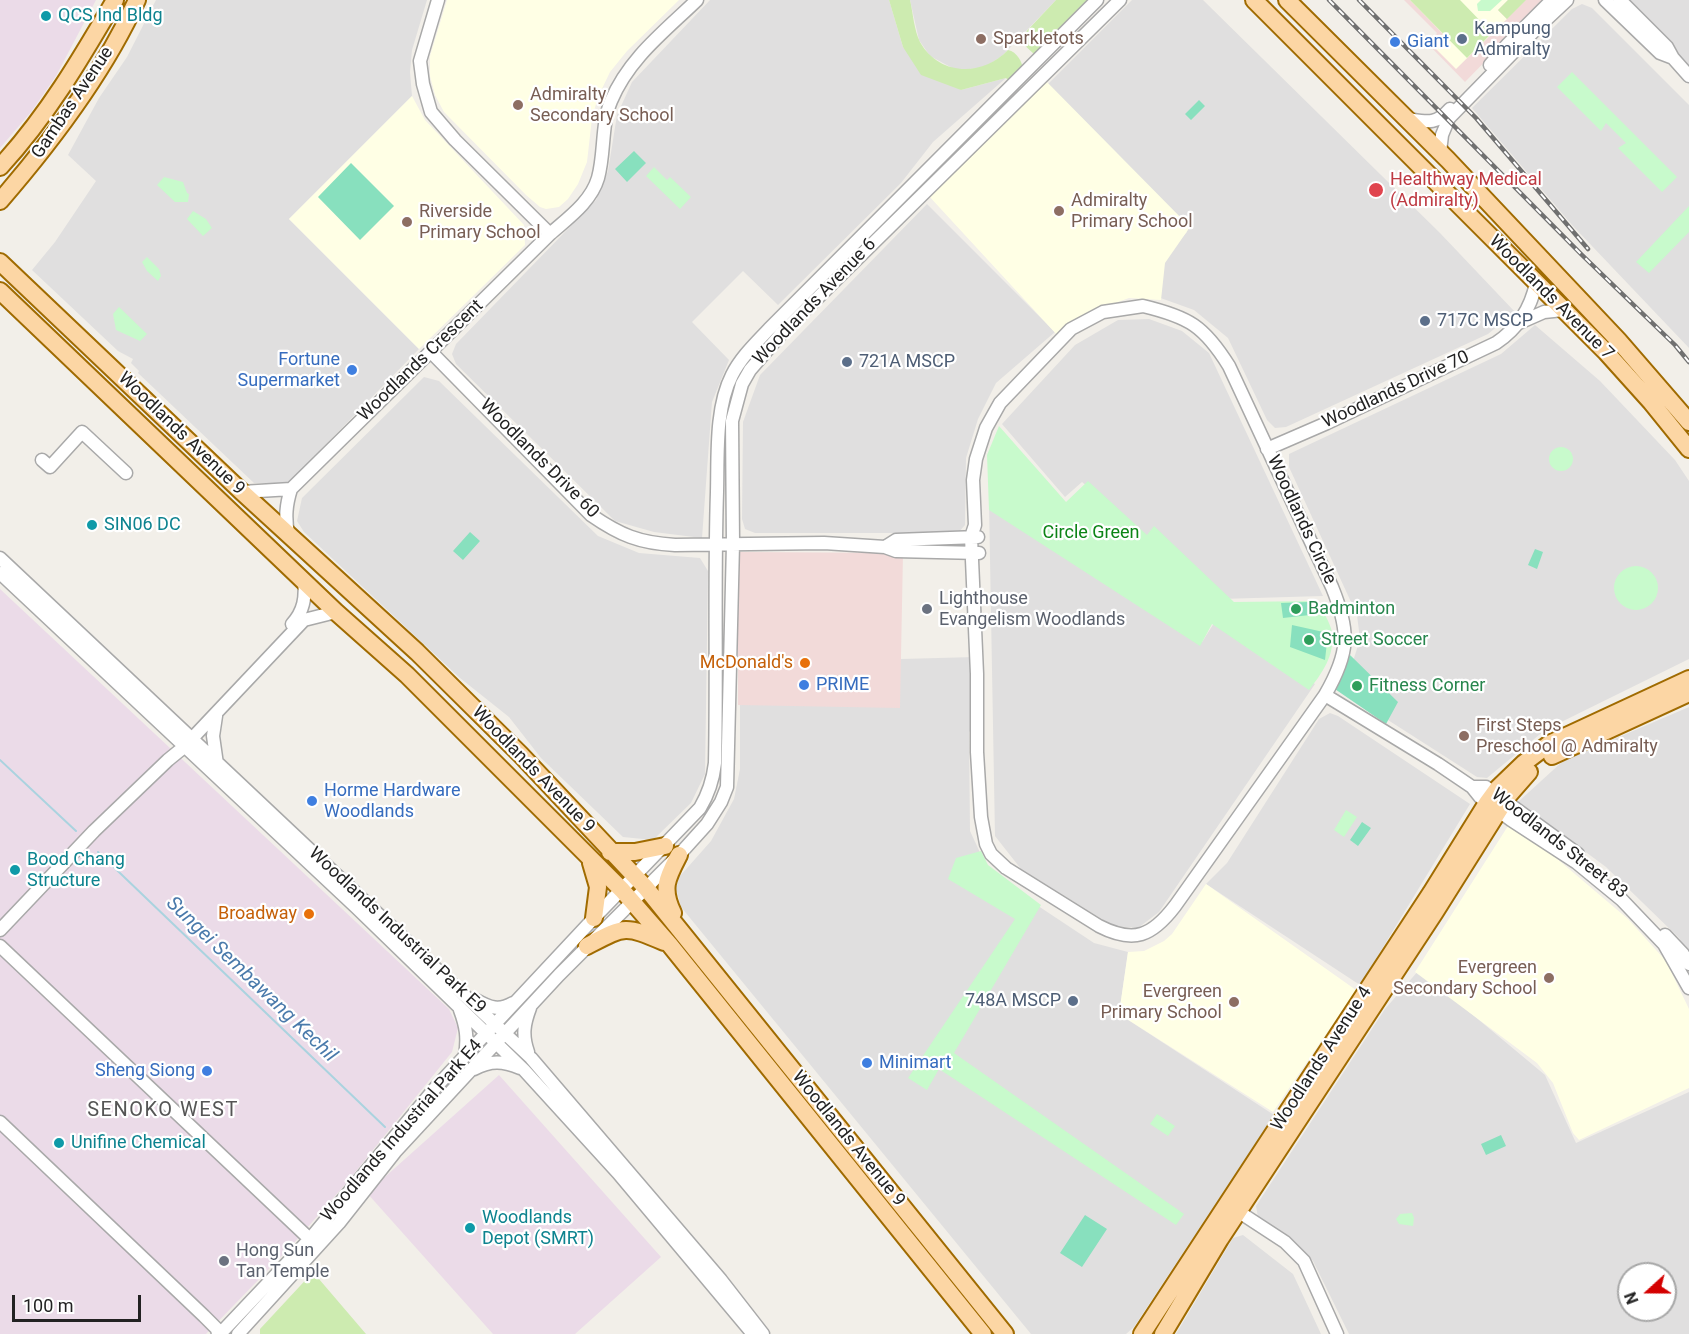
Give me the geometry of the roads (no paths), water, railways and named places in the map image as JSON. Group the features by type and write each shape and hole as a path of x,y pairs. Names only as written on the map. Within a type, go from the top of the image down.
{"main road":[{"name":"Gambas Avenue","path":"0,167 22,143 61,92 115,0"},
{"name":"Gambas Avenue","path":"0,201 44,147 86,89 137,0"},
{"name":"Woodlands Avenue 7","path":"1254,0 1563,310 1612,346 1651,402 1689,449"},
{"name":"Woodlands Avenue 7","path":"1287,0 1440,152 1612,346 1689,422"},
{"name":"Woodlands Avenue 9","path":"2,262 242,492 417,652 521,755 640,882 682,931 1005,1334"},
{"name":"Woodlands Avenue 9","path":"0,291 336,612 407,675 627,896 670,945 983,1334"},
{"name":"Woodlands Avenue 4","path":"1142,1334 1230,1211 1436,912 1496,802 1524,762 1549,744 1689,679"},
{"name":"Woodlands Avenue 4","path":"1496,802 1524,776 1555,754 1689,693"},
{"path":"610,852 672,851 665,893 682,931"},
{"path":"590,859 598,887 594,918"},
{"path":"587,946 624,928 634,929 670,945"},
{"name":"Woodlands Avenue 4","path":"1163,1334 1230,1211"}],"street":[{"path":"438,0 420,61 426,99 438,122 550,234"},
{"path":"422,69 427,62 446,0"},
{"name":"Woodlands Crescent","path":"291,489 583,204 597,179 610,103 624,75 634,60 698,0"},
{"name":"Woodlands Avenue 6","path":"672,851 700,808 713,781 717,669 718,434 731,376 744,357 769,329 1097,0"},
{"name":"Woodlands Avenue 6","path":"640,882 672,851 707,824 728,787 733,544 732,421 742,384 750,370 782,334 1120,0"},
{"path":"1408,119 1428,122 1438,120 1446,114 1508,44 1552,0"},
{"path":"1440,152 1442,135 1449,118 1567,0"},
{"path":"1605,0 1660,53 1673,58"},
{"path":"1620,0 1667,47 1673,58 1689,76"},
{"name":"Woodlands Drive 70","path":"1519,323 1533,296 1536,283"},
{"name":"Woodlands Circle","path":"1143,306 1184,318 1206,334 1229,366 1332,586 1346,625 1346,636 1342,655 1325,695 1175,906 1154,930 1142,935 1129,936 1113,933 1099,926 1006,868 991,854 986,844 981,817 973,578 975,533 973,480 976,459 986,428 1000,403 1071,329 1104,312 1143,306"},
{"name":"Woodlands Drive 70","path":"1268,448 1467,358 1496,343 1519,323 1544,312 1563,310"},
{"name":"Woodlands Drive 60","path":"431,352 591,515 633,539 650,543 824,543 885,547"},
{"path":"42,460 50,467 82,432 126,473"},
{"path":"242,492 291,489 285,518 288,534"},
{"path":"885,547 896,540 975,533"},
{"path":"885,547 896,551 975,553"},
{"name":"Woodlands Industrial Park E9","path":"0,558 458,1006 491,1027 506,1032 531,1058 592,1137 753,1334"},
{"name":"Woodlands Industrial Park E9","path":"0,573 185,741 217,764 460,990 491,1027 497,1042 592,1137 721,1280 763,1334"},
{"path":"0,930 94,831 168,760 298,617 304,601 304,581"},
{"path":"185,741 216,715 304,620 336,612"},
{"name":"Woodlands Street 83","path":"1325,695 1472,787 1486,787 1496,802 1622,900 1664,944 1689,988"},
{"path":"216,715 213,736 217,764"},
{"name":"Woodlands Street 83","path":"1496,802 1581,857 1627,895 1683,954 1689,964"},
{"name":"Woodlands Industrial Park E4","path":"314,1242 339,1223 395,1152 587,946 640,882"},
{"name":"Woodlands Industrial Park E4","path":"222,1332 250,1310 314,1242 436,1087 491,1027 594,918 627,896"},
{"path":"0,946 314,1242"},
{"path":"460,990 487,1006 503,1008 516,1001"},
{"path":"531,1004 524,1025 523,1037 531,1058"},
{"path":"458,1006 466,1025 468,1040 465,1056"},
{"path":"470,1071 484,1063 495,1061 505,1062 524,1070"},
{"path":"0,1122 222,1332"},
{"path":"1230,1211 1282,1249 1299,1267 1331,1334"},
{"path":"1230,1211 1286,1242 1304,1261 1337,1334"},
{"name":"Woodlands Industrial Park E4","path":"238,1334 250,1310"}],"waterway":[{"name":"Sungei Sembawang Kechil","path":"0,760 76,831"},
{"name":"Sungei Sembawang Kechil","path":"98,852 385,1127"}],"railway":[{"path":"1329,0 1582,255 1675,345 1689,362"},
{"path":"1359,0 1476,118 1588,249"}],"place":[{"name":"QCS Ind Bldg","path":"46,16"},
{"name":"Sparkletots","path":"981,39"},
{"name":"Kampung Admiralty","path":"1462,39"},
{"name":"Giant","path":"1395,42"},
{"name":"Admiralty Secondary School","path":"518,105"},
{"name":"Healthway Medical (Admiralty)","path":"1376,190"},
{"name":"Admiralty Primary School","path":"1059,211"},
{"name":"Riverside Primary School","path":"407,222"},
{"name":"717C MSCP","path":"1425,321"},
{"name":"721A MSCP","path":"847,362"},
{"name":"Fortune Supermarket","path":"352,370"},
{"name":"SIN06 DC","path":"92,525"},
{"name":"Lighthouse Evangelism Woodlands","path":"927,609"},
{"name":"Badminton","path":"1296,609"},
{"name":"Street Soccer","path":"1309,640"},
{"name":"McDonald's","path":"805,663"},
{"name":"PRIME","path":"804,685"},
{"name":"Fitness Corner","path":"1357,686"},
{"name":"First Steps Preschool @ Admiralty","path":"1464,736"},
{"name":"Horme Hardware Woodlands","path":"312,801"},
{"name":"Bood Chang Structure","path":"15,870"},
{"name":"Broadway","path":"309,914"},
{"name":"Evergreen Secondary School","path":"1549,978"},
{"name":"748A MSCP","path":"1073,1001"},
{"name":"Evergreen Primary School","path":"1234,1002"},
{"name":"Minimart","path":"867,1063"},
{"name":"Sheng Siong","path":"207,1071"},
{"name":"Unifine Chemical","path":"59,1143"},
{"name":"Woodlands Depot (SMRT)","path":"470,1228"},
{"name":"Hong Sun Tan Temple","path":"224,1261"}],"district":[{"name":"SENOKO WEST","path":"163,1111"}],"park label":[{"name":"Circle Green","path":"1091,533"}]}
